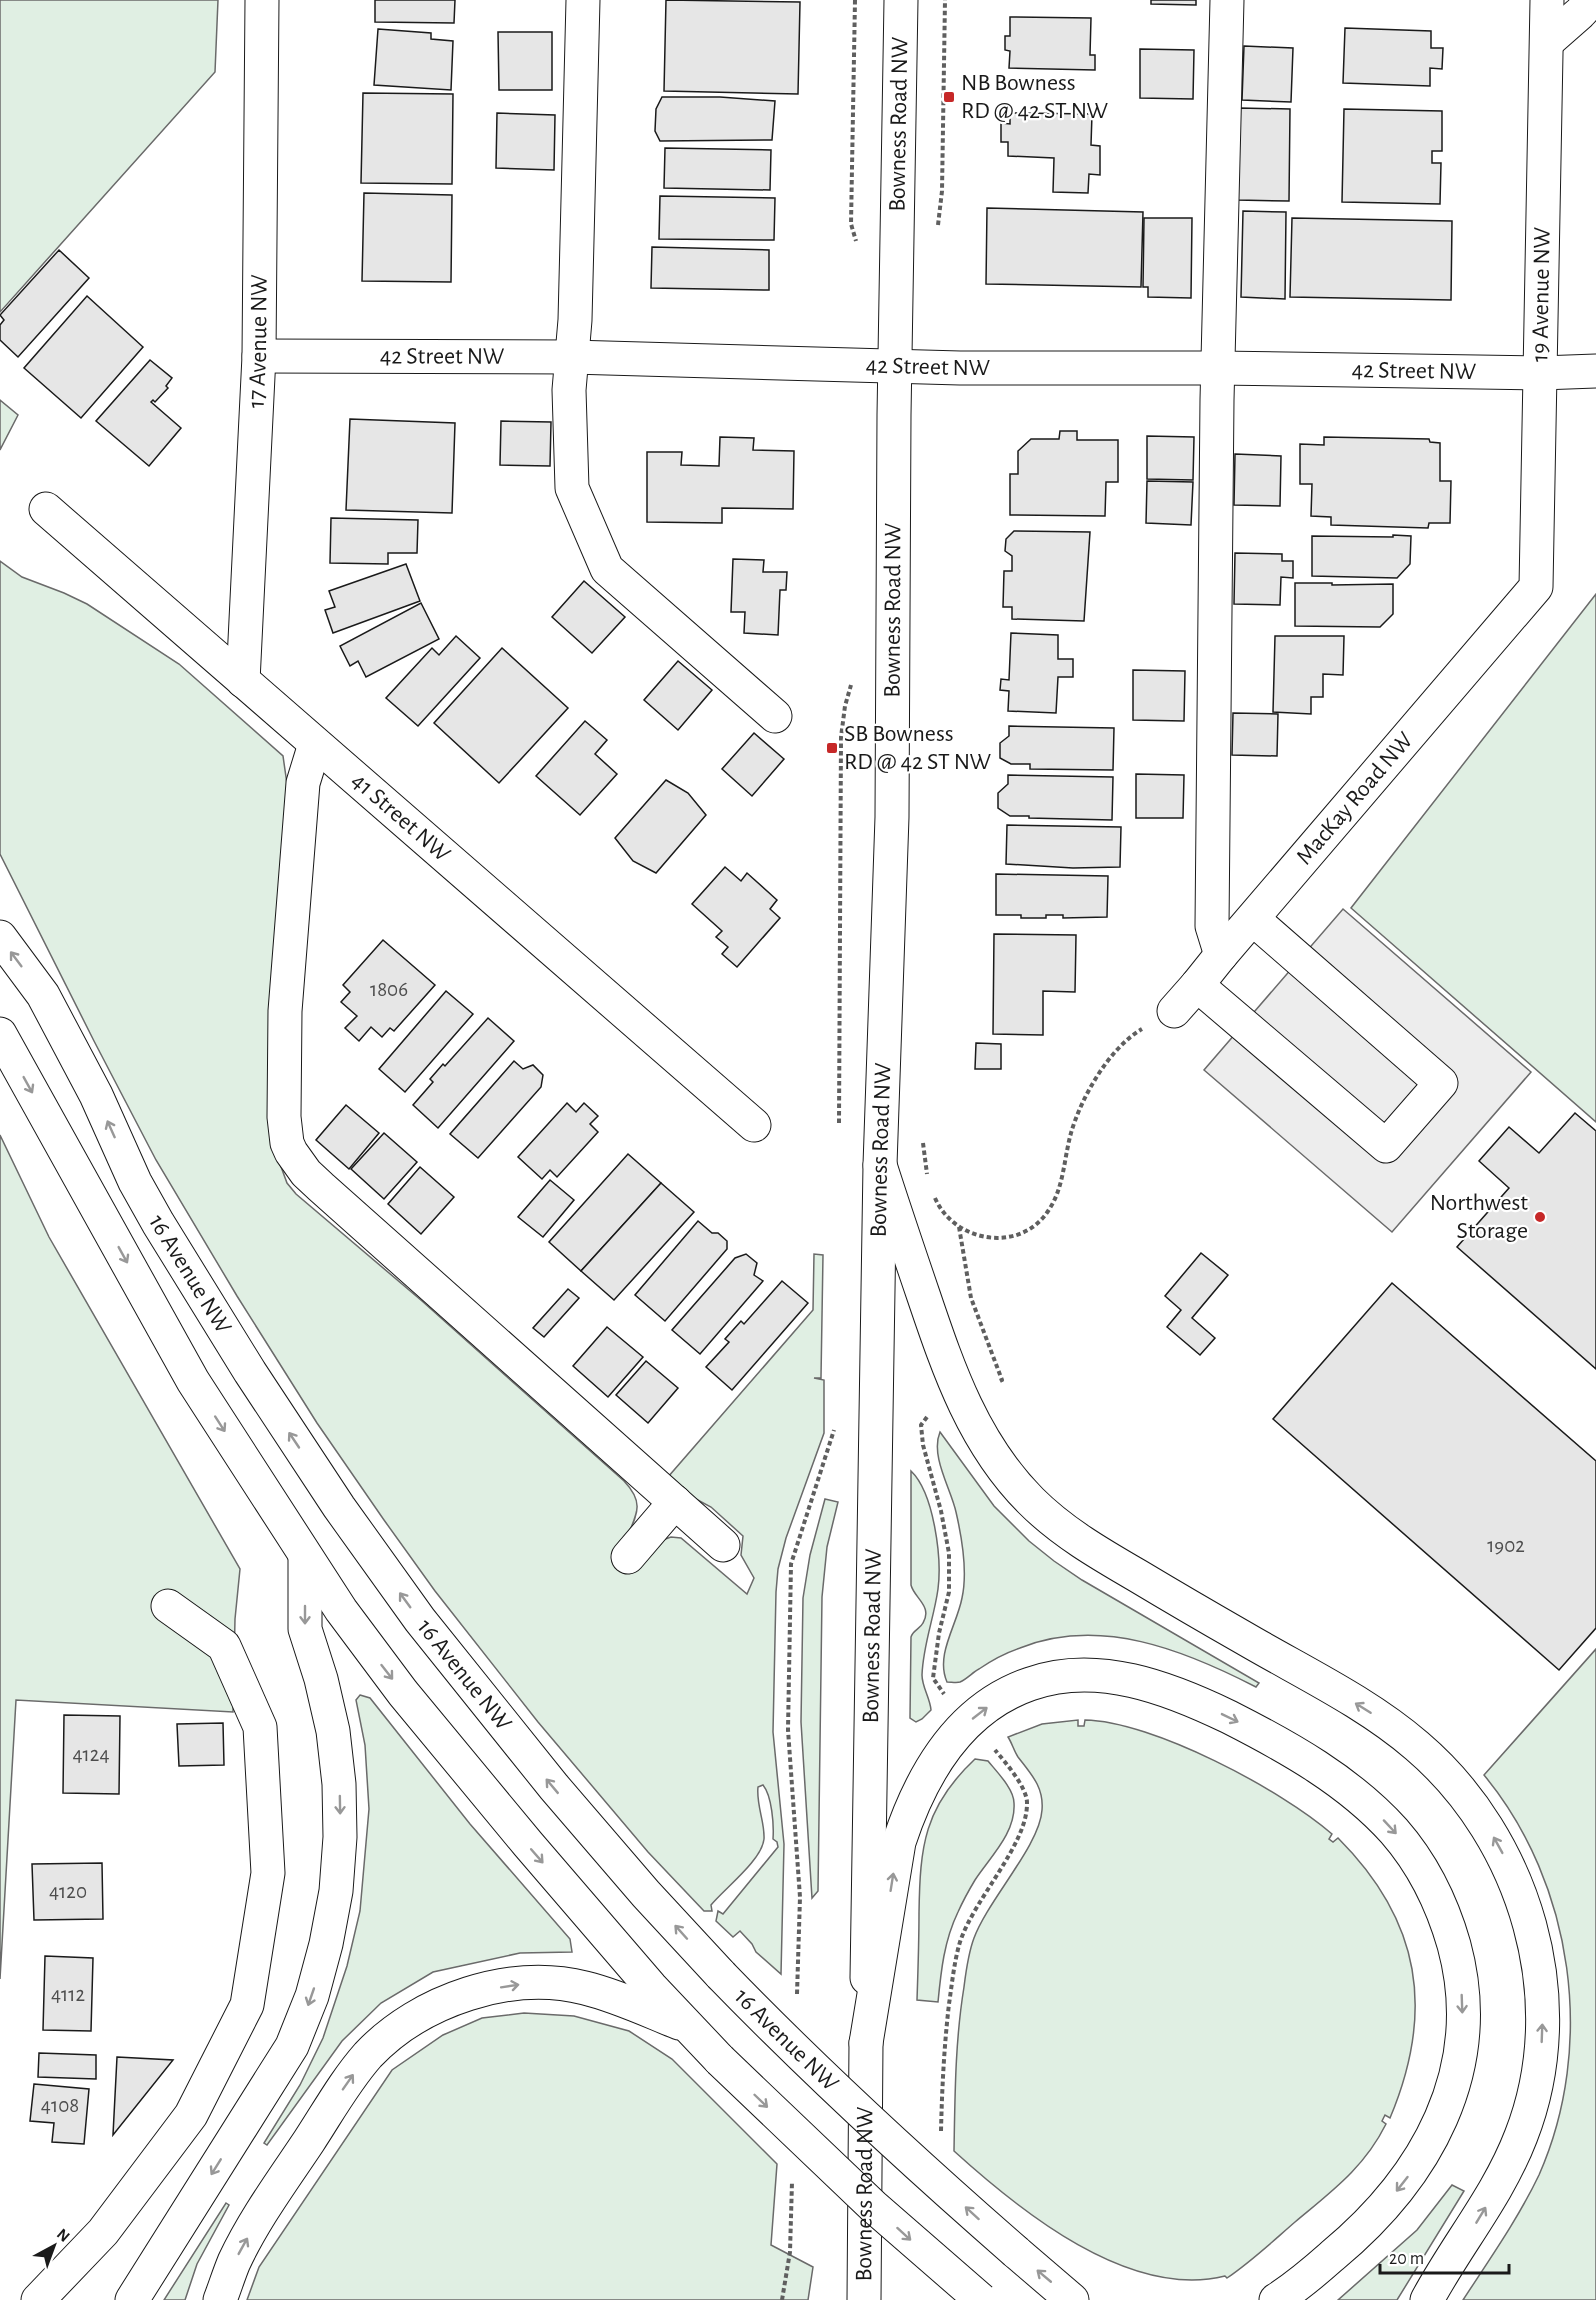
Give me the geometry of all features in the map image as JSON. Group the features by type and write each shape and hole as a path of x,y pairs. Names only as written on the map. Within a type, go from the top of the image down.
{"main road":[{"name":"17 Avenue NW","path":"243,681 259,356 262,0"},
{"path":"582,0 575,320 569,390 572,488 607,569 775,716"},
{"name":"Bowness Road NW","path":"864,2300 880,1166 892,817 894,415 901,0"},
{"path":"1221,955 1212,926 1217,368 1227,0"},
{"name":"19 Avenue NW","path":"1536,587 1547,0"},
{"path":"1547,42 1592,0"},
{"name":"42 Street NW","path":"259,356 572,357 896,367 1217,368 1541,373 1596,371"},
{"name":"41 Street NW","path":"46,509 754,1125"},
{"name":"MacKay Road NW","path":"1174,1011 1536,587"},
{"path":"315,744 303,783 286,1000 284,1117 287,1143 291,1152 306,1173 321,1187 723,1545"},
{"path":"1197,986 1386,1146 1441,1083 1253,919"},
{"name":"16 Avenue NW","path":"0,937 43,995 96,1095 135,1182 184,1267 339,1507 420,1620 531,1760 627,1872 721,1975 819,2073 906,2155 1072,2300"},
{"name":"16 Avenue NW","path":"0,1034 193,1381 304,1556 366,1644 450,1750 611,1942 688,2027 873,2206 981,2300"},
{"path":"880,1166 938,1337 967,1411 994,1457 1029,1499 1071,1535 1355,1702 1401,1733 1457,1785 1488,1829 1504,1857 1531,1926 1540,1972 1542,2033 1536,2083 1529,2115 1512,2159 1485,2209 1427,2300"},
{"path":"628,1557 675,1502"},
{"path":"132,2300 292,2046 312,1996 326,1944 336,1891 340,1837 339,1784 333,1731 324,1690 305,1629 304,1556"},
{"path":"38,2300 103,2232 191,2115 247,2005 268,1873 260,1727 224,1646 168,1606"},
{"path":"866,2043 899,1842 908,1816 926,1778 950,1741 969,1722 1001,1698 1034,1682 1066,1676 1086,1675 1124,1679 1168,1691 1199,1703 1274,1740 1321,1769 1359,1797 1393,1830 1419,1865 1437,1897 1451,1934 1459,1969 1463,2006 1461,2044 1448,2105 1431,2140 1407,2178 1356,2236 1276,2300"},
{"path":"220,2300 234,2261 256,2222 349,2080 369,2055 392,2033 418,2015 447,2001 477,1991 540,1983 588,1988 688,2027"}],"path":[{"path":"855,0 851,224 858,246"},
{"path":"937,227 942,191 945,0"},
{"path":"839,1128 840,828"},
{"path":"932,1192 940,1211 958,1227 981,1236 1008,1238 1031,1228 1050,1209 1063,1174 1071,1133 1090,1088 1109,1060 1133,1034 1174,1011"},
{"path":"923,1140 928,1183"},
{"path":"958,1227 971,1298 1002,1380 991,1384"},
{"path":"930,1414 921,1425 922,1445 941,1511 949,1553 949,1593 939,1634 933,1678 943,1693"},
{"path":"800,1897 788,1730 791,1564 835,1429"},
{"path":"942,2062 952,1978 960,1942 975,1908 1023,1830 1028,1802 1015,1776 996,1752"},
{"path":"782,2300 790,2252"}],"green space":[{"path":"0,0 218,0 215,72 0,312"},
{"path":"0,400 18,415 0,450"},
{"path":"0,561 22,577 87,604 179,664 283,756 288,791 273,1145 287,1183 296,1194 422,1301 624,1481 637,1502 636,1515 626,1539 660,1541 671,1537 681,1538 747,1594 754,1578 741,1555 743,1536 711,1507 694,1498 668,1477 813,1310 814,1254 823,1255 821,1378 814,1378 824,1380 824,1433 786,1538 778,1569 776,1592 773,1732 784,1844 781,1974 756,1952 740,1931 733,1937 716,1921 718,1911 723,1914 778,1847 777,1842 773,1839 773,1819 763,1785 758,1787 764,1833 762,1847 750,1865 711,1905 712,1911 704,1911 648,1852 538,1722 435,1591 317,1423 237,1296 156,1160 0,854"},
{"path":"1596,594 1596,1122 1351,908"},
{"path":"0,1135 49,1237 240,1569 235,1619 233,1712 16,1700 0,1979"},
{"path":"940,1432 994,1506 1029,1541 1082,1580 1259,1683 1256,1687 1171,1650 1111,1637 1080,1635 1050,1639 1020,1648 994,1660 960,1682 947,1682 944,1672 945,1651 962,1598 964,1566 956,1512 939,1462"},
{"path":"911,1471 919,1481 931,1510 939,1561 938,1589 924,1653 922,1675 931,1710 916,1722 910,1718 911,1637 923,1623 926,1612 911,1585"},
{"path":"825,1499 838,1502 827,1547 822,1597 818,1891 812,1898 801,1722 803,1598 810,1555"},
{"path":"1596,1649 1596,2300 1463,2300 1513,2223 1539,2175 1557,2125 1567,2073 1570,2020 1567,1968 1556,1915 1539,1865 1515,1818 1484,1775"},
{"path":"360,1695 370,1698 470,1824 570,1939 572,1952 520,1953 433,1972 381,2003 342,2041 267,2145 264,2143 300,2085 323,2038 347,1966 360,1911 369,1809 365,1745 356,1700"},
{"path":"1078,1720 1078,1726 1084,1726 1085,1720 1113,1723 1179,1745 1250,1779 1282,1798 1332,1834 1329,1839 1333,1842 1338,1838 1366,1869 1387,1902 1403,1935 1412,1969 1415,2004 1413,2041 1404,2079 1390,2118 1385,2115 1382,2121 1386,2124 1377,2140 1368,2154 1346,2178 1254,2258 1227,2278 1225,2276 1188,2280 1151,2275 1114,2263 1078,2245 1043,2223 1010,2199 954,2151 959,2028 970,1950 981,1923 1032,1839 1042,1810 1039,1788 1018,1757 1008,1737 1042,1724"},
{"path":"975,1759 988,1761 1004,1781 1013,1798 1014,1814 1006,1834 975,1880 953,1923 944,1956 938,2002 917,2000 921,1867 928,1829 945,1794"},
{"path":"524,2013 574,2016 629,2031 672,2059 777,2164 771,2245 813,2267 808,2300 247,2300 259,2267 392,2070 443,2035 482,2018"},
{"path":"1452,2185 1464,2191 1397,2300 1338,2300 1417,2230"},
{"path":"226,2203 229,2205 197,2264 185,2300 164,2300"}],"shaded area":[{"path":"1343,909 1531,1072 1392,1232 1204,1070"}],"building":[{"path":"375,0 455,0 454,23 375,22"},
{"path":"666,0 800,2 798,94 664,91"},
{"path":"1151,0 1196,0 1196,5 1151,4"},
{"path":"1010,17 1091,18 1090,55 1095,55 1095,70 1009,68 1010,51 1005,50 1005,36 1010,36"},
{"path":"1345,28 1431,31 1431,48 1443,48 1442,69 1430,68 1430,86 1343,83"},
{"path":"378,29 431,33 431,39 453,41 451,90 374,85"},
{"path":"498,32 552,32 552,90 499,90"},
{"path":"1244,46 1293,48 1291,102 1242,100"},
{"path":"1140,49 1194,50 1193,99 1140,98"},
{"path":"363,93 453,94 452,184 361,183"},
{"path":"662,97 720,97 775,101 772,140 660,141 655,131 656,109"},
{"path":"1239,108 1290,109 1289,201 1237,200"},
{"path":"1344,109 1442,111 1442,151 1432,151 1432,163 1441,163 1440,204 1342,202"},
{"path":"497,113 555,115 554,170 496,168"},
{"path":"1010,113 1092,114 1091,145 1100,146 1100,175 1089,174 1088,193 1053,192 1054,158 1008,156 1008,142 1001,142 1001,123 1010,124"},
{"path":"665,148 771,150 770,190 664,188"},
{"path":"364,193 452,195 451,282 362,281"},
{"path":"660,196 775,198 774,240 659,239"},
{"path":"987,208 1143,212 1141,287 986,284"},
{"path":"1243,211 1286,212 1285,299 1241,297"},
{"path":"1144,218 1192,218 1191,298 1148,297 1148,287 1143,287"},
{"path":"1292,218 1452,221 1451,300 1290,297"},
{"path":"652,247 769,250 769,290 651,288"},
{"path":"59,250 89,278 18,357 0,340 0,325 4,320 0,315"},
{"path":"87,296 143,347 81,418 24,368"},
{"path":"150,360 172,378 166,386 168,388 155,402 153,400 151,402 181,428 149,466 96,421"},
{"path":"350,419 455,423 452,513 346,510"},
{"path":"501,421 551,422 550,466 500,465"},
{"path":"1060,431 1077,431 1077,440 1118,440 1118,482 1106,482 1105,516 1010,515 1010,474 1018,474 1018,451 1031,439 1059,439"},
{"path":"1147,436 1194,437 1193,480 1147,479"},
{"path":"720,437 754,438 753,450 794,451 793,509 722,508 722,523 647,522 647,452 682,452 681,465 719,466"},
{"path":"1324,437 1429,439 1430,442 1440,443 1440,481 1451,481 1450,523 1429,523 1428,528 1331,525 1331,517 1311,516 1312,484 1300,484 1300,444 1324,445"},
{"path":"1235,454 1281,456 1280,506 1234,505"},
{"path":"1147,481 1193,482 1191,525 1146,523"},
{"path":"331,518 418,520 417,553 388,553 388,564 330,563"},
{"path":"1014,531 1090,532 1084,621 1012,619 1012,607 1003,607 1004,571 1012,571 1012,556 1005,551 1006,539"},
{"path":"1393,535 1411,536 1410,564 1397,578 1312,576 1312,536 1393,537"},
{"path":"1235,553 1282,554 1282,561 1293,561 1293,578 1281,577 1280,605 1234,604"},
{"path":"733,559 764,560 763,572 787,572 786,590 780,590 778,635 744,633 745,612 731,612"},
{"path":"406,564 420,601 333,633 325,610 335,607 329,591"},
{"path":"584,581 625,617 592,653 552,617"},
{"path":"1295,583 1393,584 1393,614 1380,627 1295,626"},
{"path":"421,603 439,639 366,677 358,661 350,666 340,646"},
{"path":"1011,633 1058,635 1058,659 1073,659 1073,677 1058,677 1056,713 1008,711 1009,691 1000,690 1001,679 1009,680"},
{"path":"456,636 480,658 418,726 386,698 432,648 439,655"},
{"path":"1275,636 1344,636 1343,675 1323,674 1323,697 1311,697 1311,714 1273,712"},
{"path":"502,648 568,708 499,783 434,723"},
{"path":"678,661 712,690 678,730 644,700"},
{"path":"1133,670 1185,671 1184,721 1133,720"},
{"path":"1233,713 1278,714 1277,756 1232,755"},
{"path":"585,721 607,740 595,754 617,774 580,815 536,776"},
{"path":"1009,726 1114,728 1113,770 1030,769 1030,764 1011,764 1000,758 1000,743 1009,736"},
{"path":"754,733 784,759 752,796 722,769"},
{"path":"1136,774 1184,775 1183,818 1136,818"},
{"path":"1008,775 1113,777 1112,820 1010,816 998,808 998,793 1008,784"},
{"path":"666,780 688,793 706,815 656,873 633,861 615,838"},
{"path":"1007,825 1121,827 1120,867 1073,868 1006,864"},
{"path":"725,867 741,881 747,873 777,900 770,909 780,918 737,967 722,954 728,947 716,937 722,931 692,904"},
{"path":"996,874 1108,876 1107,917 1063,918 1063,915 1046,915 1046,918 1021,918 1021,915 996,915"},
{"path":"994,934 1076,935 1075,992 1043,991 1043,1035 993,1034"},
{"path":"383,940 435,985 394,1031 390,1028 382,1037 371,1027 359,1041 345,1028 357,1016 341,1002 350,992 343,985"},
{"path":"446,991 473,1014 405,1092 379,1069"},
{"path":"488,1018 514,1041 438,1128 413,1105 433,1082 430,1079 443,1064 445,1066"},
{"path":"976,1043 1001,1044 1001,1069 975,1069"},
{"path":"514,1061 523,1069 533,1065 543,1075 541,1087 478,1158 450,1134"},
{"path":"567,1103 576,1112 584,1103 598,1116 590,1124 598,1132 557,1177 550,1170 542,1179 518,1157"},
{"path":"346,1105 379,1133 349,1169 316,1140"},
{"name":"Northwest Storage","path":"1575,1113 1596,1131 1596,1369 1457,1247 1509,1188 1479,1161 1509,1127 1539,1153"},
{"path":"384,1133 417,1162 384,1199 351,1169"},
{"path":"628,1154 661,1183 581,1271 549,1242"},
{"path":"420,1167 454,1197 421,1234 388,1204"},
{"path":"550,1180 574,1200 543,1237 518,1217"},
{"path":"661,1183 694,1212 614,1300 581,1271"},
{"path":"698,1221 712,1233 718,1233 727,1241 727,1249 665,1321 635,1295"},
{"path":"1201,1253 1228,1275 1192,1318 1215,1338 1200,1355 1167,1327 1181,1310 1165,1296"},
{"path":"746,1254 757,1263 754,1275 763,1281 700,1354 672,1330 735,1258"},
{"path":"782,1281 808,1303 732,1390 706,1367 729,1342 725,1339 741,1321 744,1324"},
{"path":"1392,1283 1596,1461 1596,1628 1559,1670 1273,1419"},
{"path":"568,1289 579,1298 544,1337 533,1328"},
{"path":"607,1327 643,1357 608,1397 573,1366"},
{"path":"646,1361 678,1388 648,1423 616,1395"},
{"path":"64,1715 120,1716 119,1794 63,1793"},
{"path":"223,1723 224,1765 179,1766 177,1724"},
{"path":"102,1863 103,1919 34,1920 32,1864"},
{"path":"45,1956 93,1958 91,2031 43,2030"},
{"path":"39,2053 96,2055 96,2079 38,2077"},
{"path":"117,2057 173,2060 113,2135"},
{"path":"34,2084 89,2089 84,2144 52,2142 54,2123 30,2121"}],"place":[{"name":"NB Bowness RD @ 42 ST NW","path":"949,97"},
{"name":"SB Bowness RD @ 42 ST NW","path":"832,748"},
{"name":"Northwest Storage","path":"1540,1217"}]}
